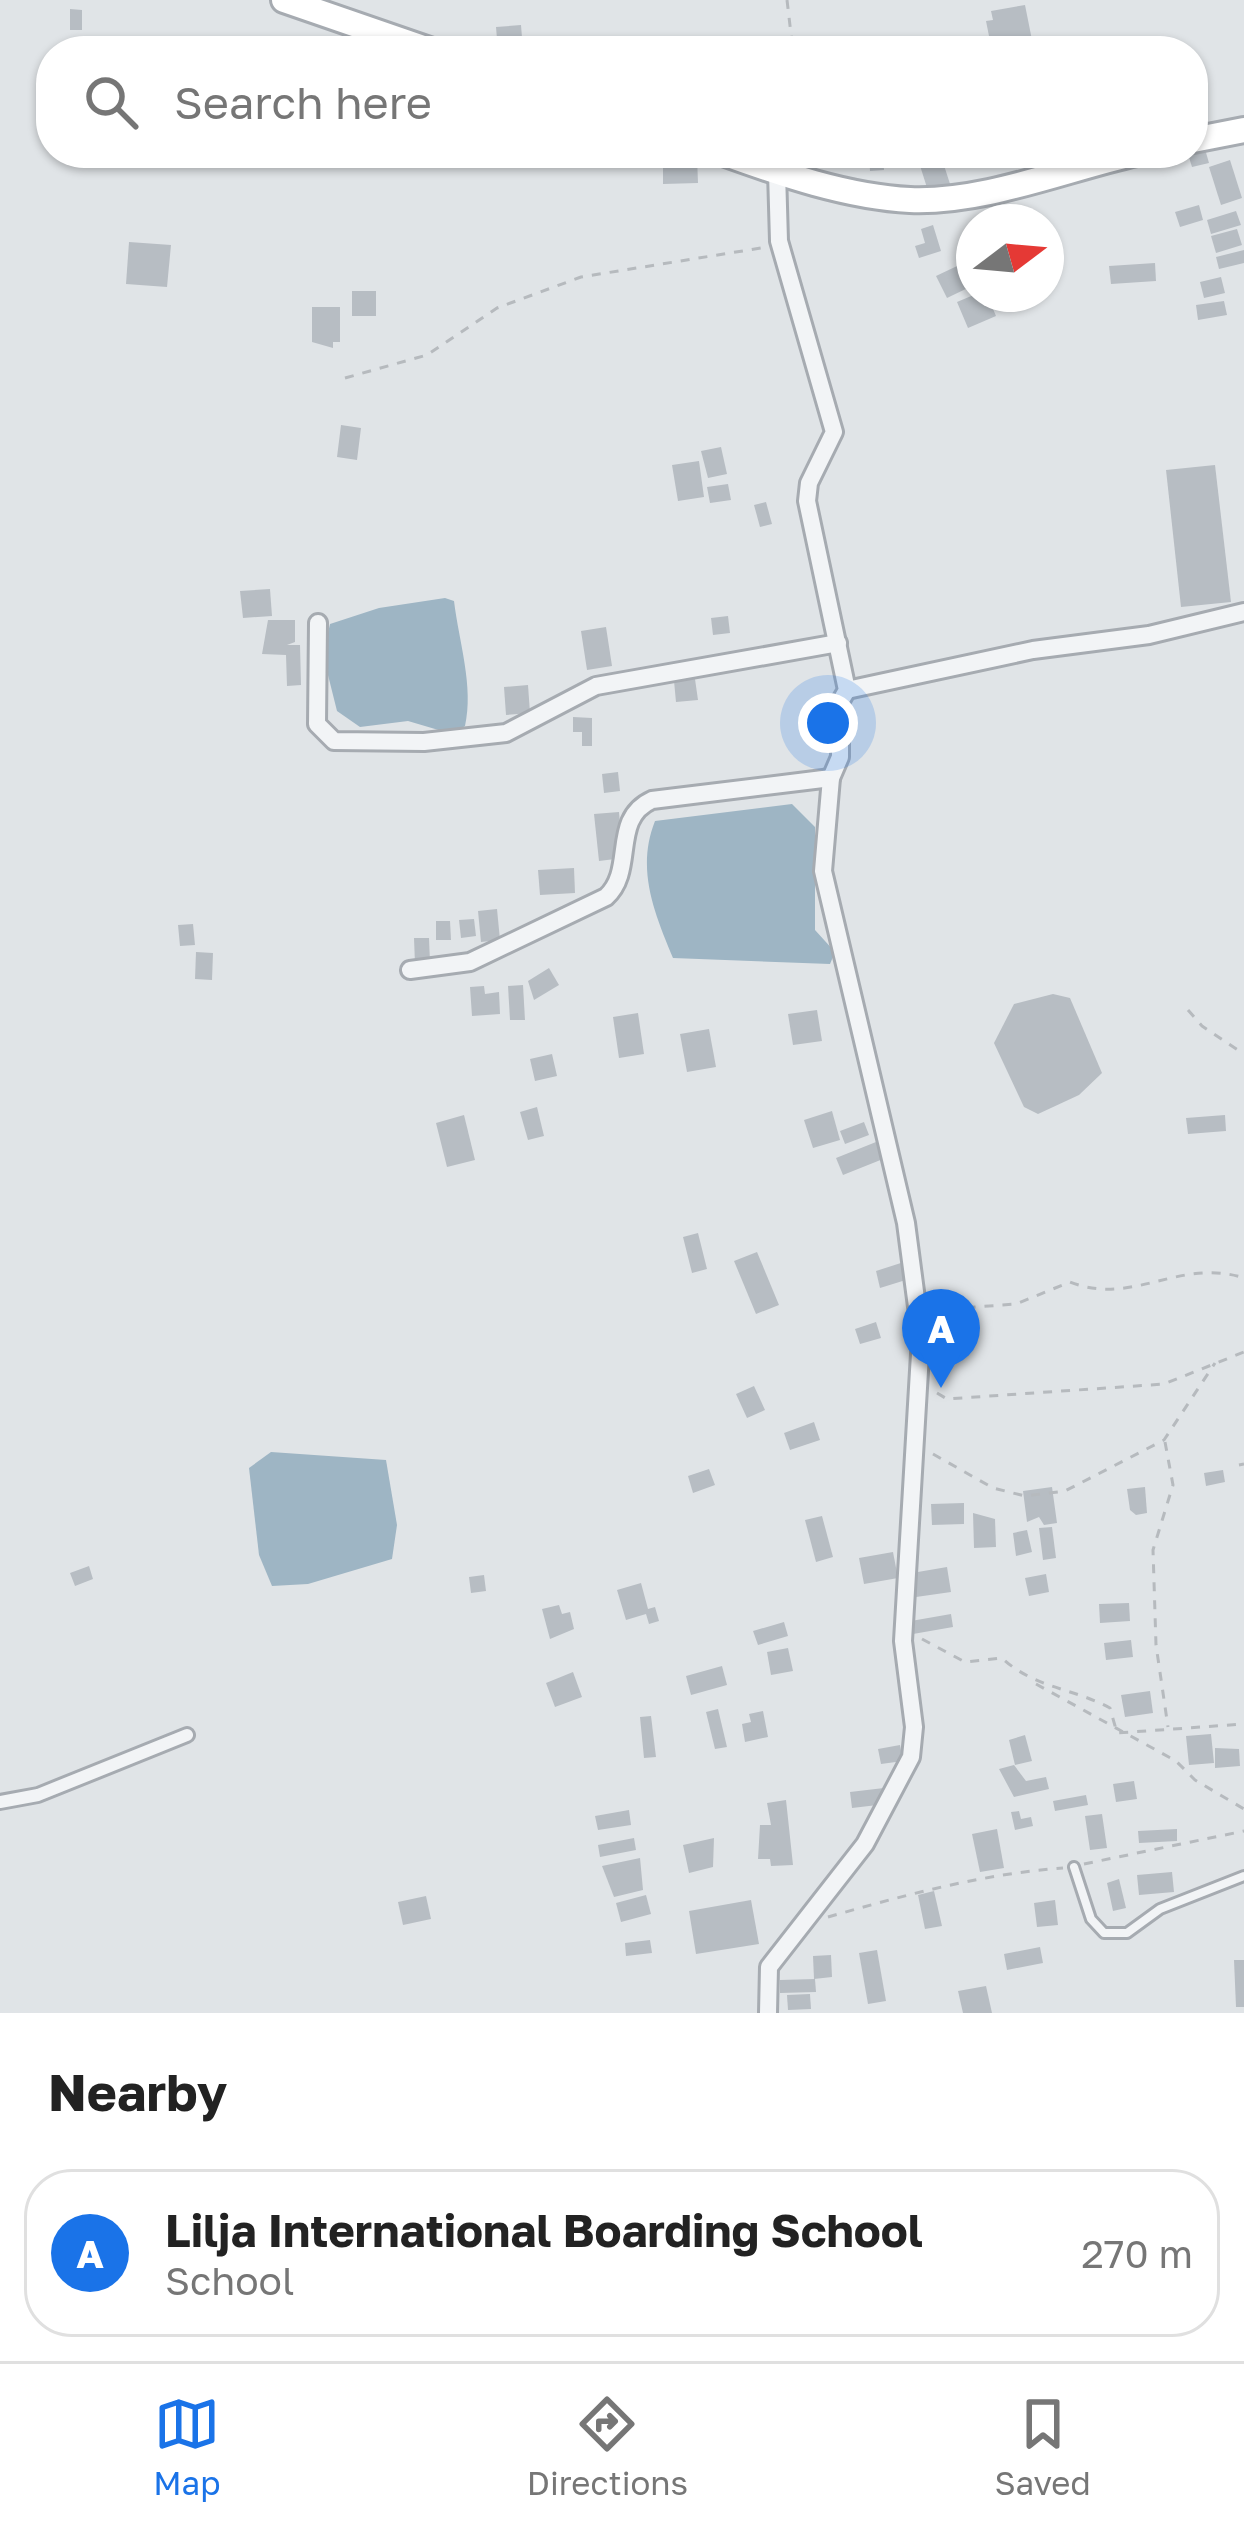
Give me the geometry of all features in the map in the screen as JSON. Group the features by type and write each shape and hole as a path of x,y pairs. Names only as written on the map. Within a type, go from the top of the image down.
{"main road":[{"path":"284,0 388,36"},
{"path":"1208,137 1244,130"},
{"path":"766,168 911,200 1064,168"}],"street":[{"path":"767,2013 769,1967 809,1923 865,1844 911,1757 914,1726 903,1632 921,1337 906,1223 824,871 831,778 840,758 840,702 847,690 807,491 834,432 779,242 777,172"},
{"path":"847,690 1033,650 1149,635 1244,612"},
{"path":"317,623 317,724 334,741 424,742 506,734 596,686 838,643"},
{"path":"410,970 470,962 606,897 617,888 629,818 636,807 652,800 831,778"},
{"path":"0,1802 38,1795 187,1735"}],"lane":[{"path":"1074,1867 1091,1919 1104,1933 1126,1933 1160,1909 1244,1876"}],"path":[{"path":"787,0 791,36"},
{"path":"345,378 427,355 497,308 581,277 779,242"},
{"path":"1188,1010 1202,1026 1244,1054"},
{"path":"914,1283 947,1310 1016,1304 1070,1282 1100,1294 1190,1271 1244,1278"},
{"path":"919,1383 947,1400 1164,1384 1244,1352"},
{"path":"915,1444 993,1488 1025,1496 1065,1491 1165,1440 1216,1363"},
{"path":"1165,1440 1173,1485 1154,1550 1156,1645 1168,1727"},
{"path":"903,1632 964,1662 1001,1658 1025,1678 1176,1761 1195,1780 1244,1809"},
{"path":"1025,1678 1084,1694 1110,1708 1117,1732"},
{"path":"1117,1732 1244,1724"},
{"path":"809,1923 903,1901 933,1886 1074,1867 1244,1832"}],"water":[{"path":"445,598 454,601 465,664 465,726 452,734 408,721 360,727 337,711 323,655 330,624 379,608"},
{"path":"792,804 815,827 815,930 835,952 830,964 673,958 647,873 655,821"},
{"path":"271,1452 386,1460 397,1525 392,1559 308,1584 272,1586 259,1555 249,1468"}],"building":[{"path":"1025,5 1031,36 989,36 986,21 993,20 991,11"},
{"path":"70,9 82,10 82,30 70,30"},
{"path":"521,25 522,36 497,36 496,27"},
{"path":"1230,160 1242,198 1221,205 1209,167"},
{"path":"663,168 697,168 698,183 663,184"},
{"path":"921,168 945,168 951,187 929,194"},
{"path":"1199,205 1203,220 1180,227 1175,212"},
{"path":"1236,211 1241,225 1211,234 1207,220"},
{"path":"933,225 941,251 919,258 915,246 925,243 921,229"},
{"path":"1237,229 1242,245 1216,253 1211,236"},
{"path":"129,242 171,245 167,287 126,284"},
{"path":"1244,250 1244,263 1219,269 1216,257"},
{"path":"1155,263 1156,281 1111,284 1109,266"},
{"path":"956,267 956,294 947,298 936,276"},
{"path":"1221,277 1225,293 1204,298 1200,282"},
{"path":"352,291 376,291 376,316 352,316"},
{"path":"1224,301 1227,315 1198,320 1196,305"},
{"path":"312,307 340,307 340,342 333,342 333,348 312,342"},
{"path":"961,312 994,312 996,316 968,328"},
{"path":"341,425 361,428 357,460 337,457"},
{"path":"721,447 727,474 708,478 701,451"},
{"path":"699,461 704,497 678,501 672,465"},
{"path":"1215,465 1231,602 1181,607 1166,470"},
{"path":"728,484 731,500 710,503 707,487"},
{"path":"766,502 772,524 760,527 754,505"},
{"path":"270,589 272,616 243,618 240,591"},
{"path":"728,616 730,633 713,635 711,618"},
{"path":"268,620 295,620 295,642 287,645 300,645 301,685 287,686 286,655 262,654"},
{"path":"606,627 612,666 587,670 581,631"},
{"path":"695,679 698,700 676,702 674,681"},
{"path":"528,685 530,713 506,715 504,687"},
{"path":"573,717 592,718 592,746 582,746 582,732 573,732"},
{"path":"618,772 620,791 604,793 602,774"},
{"path":"619,812 623,858 599,861 594,814"},
{"path":"574,868 575,893 540,895 538,870"},
{"path":"497,909 500,940 481,942 478,911"},
{"path":"474,919 476,936 461,938 459,920"},
{"path":"436,921 450,921 451,940 436,940"},
{"path":"193,924 195,945 180,946 178,925"},
{"path":"414,938 429,938 430,963 415,964"},
{"path":"196,952 213,953 212,980 195,979"},
{"path":"549,968 559,985 534,1000 528,981"},
{"path":"523,985 525,1020 510,1020 508,986"},
{"path":"484,986 485,994 499,992 500,1014 472,1016 470,987"},
{"path":"1053,994 1070,998 1102,1073 1079,1095 1038,1114 1024,1107 994,1043 1014,1004"},
{"path":"817,1010 822,1041 793,1045 788,1014"},
{"path":"638,1013 644,1054 619,1058 613,1017"},
{"path":"709,1029 716,1067 687,1072 680,1034"},
{"path":"552,1054 557,1076 535,1081 530,1059"},
{"path":"537,1107 544,1136 528,1140 520,1112"},
{"path":"832,1111 840,1140 813,1148 804,1120"},
{"path":"464,1115 475,1160 447,1167 436,1123"},
{"path":"1225,1115 1226,1131 1188,1134 1186,1118"},
{"path":"864,1122 869,1135 845,1144 840,1131"},
{"path":"876,1142 883,1159 843,1175 836,1158"},
{"path":"698,1233 707,1269 692,1273 683,1237"},
{"path":"757,1252 779,1305 756,1314 734,1261"},
{"path":"904,1262 909,1279 880,1288 876,1271"},
{"path":"876,1322 881,1338 860,1344 855,1329"},
{"path":"754,1386 765,1410 747,1418 736,1394"},
{"path":"814,1422 820,1440 790,1450 784,1433"},
{"path":"709,1469 715,1485 693,1493 688,1476"},
{"path":"1223,1470 1225,1482 1206,1486 1204,1473"},
{"path":"1052,1487 1057,1523 1044,1525 1039,1517 1027,1522 1023,1491"},
{"path":"1145,1487 1147,1513 1136,1515 1130,1510 1127,1489"},
{"path":"964,1503 964,1524 932,1525 931,1504"},
{"path":"973,1513 995,1519 996,1547 974,1548"},
{"path":"822,1516 833,1557 816,1562 805,1520"},
{"path":"1052,1527 1056,1558 1043,1560 1039,1528"},
{"path":"1027,1530 1032,1552 1016,1556 1013,1533"},
{"path":"893,1552 898,1578 864,1584 859,1558"},
{"path":"89,1566 93,1579 75,1586 70,1573"},
{"path":"947,1567 951,1592 916,1597 912,1573"},
{"path":"1046,1574 1049,1592 1029,1596 1025,1578"},
{"path":"484,1575 486,1591 471,1593 469,1577"},
{"path":"641,1583 648,1609 655,1607 659,1621 649,1624 646,1614 626,1620 617,1590"},
{"path":"1129,1603 1130,1621 1100,1623 1099,1604"},
{"path":"559,1605 562,1614 570,1612 574,1629 550,1639 542,1609"},
{"path":"951,1614 953,1627 913,1634 911,1621"},
{"path":"784,1622 788,1636 758,1645 753,1631"},
{"path":"1131,1640 1133,1657 1106,1660 1104,1643"},
{"path":"788,1648 793,1671 771,1675 767,1652"},
{"path":"722,1666 727,1685 691,1695 686,1676"},
{"path":"573,1672 582,1697 555,1707 546,1683"},
{"path":"1150,1691 1153,1713 1125,1717 1121,1695"},
{"path":"718,1709 727,1747 715,1749 706,1712"},
{"path":"763,1711 768,1737 745,1742 742,1724 751,1722 749,1714"},
{"path":"651,1716 656,1757 644,1758 640,1717"},
{"path":"1211,1734 1214,1763 1189,1765 1186,1736"},
{"path":"1025,1735 1032,1761 1015,1765 1009,1740"},
{"path":"900,1745 903,1761 881,1764 878,1749"},
{"path":"1215,1748 1239,1749 1240,1766 1215,1768"},
{"path":"1014,1765 1026,1781 1046,1777 1049,1789 1014,1797 999,1769"},
{"path":"1134,1781 1137,1799 1116,1802 1113,1784"},
{"path":"884,1788 886,1804 852,1808 850,1792"},
{"path":"1086,1795 1088,1805 1055,1811 1053,1801"},
{"path":"786,1800 793,1865 771,1866 770,1859 758,1859 760,1825 771,1825 767,1803"},
{"path":"629,1810 631,1825 598,1830 595,1816"},
{"path":"1019,1811 1021,1819 1031,1817 1033,1826 1015,1830 1011,1812"},
{"path":"1102,1814 1107,1848 1090,1850 1085,1816"},
{"path":"997,1829 1004,1868 980,1872 972,1834"},
{"path":"1177,1829 1177,1841 1139,1843 1138,1831"},
{"path":"634,1838 636,1850 600,1857 598,1845"},
{"path":"714,1838 713,1867 689,1873 683,1845"},
{"path":"640,1858 643,1890 614,1897 602,1866"},
{"path":"1172,1872 1174,1892 1139,1895 1137,1875"},
{"path":"1119,1879 1126,1908 1113,1911 1107,1883"},
{"path":"934,1891 942,1926 925,1929 918,1895"},
{"path":"646,1895 651,1914 621,1922 616,1903"},
{"path":"426,1896 431,1919 403,1925 398,1902"},
{"path":"751,1900 759,1944 696,1954 689,1911"},
{"path":"1055,1900 1058,1925 1037,1927 1034,1903"},
{"path":"650,1940 652,1953 626,1956 625,1943"},
{"path":"1040,1947 1043,1963 1007,1970 1004,1954"},
{"path":"877,1950 886,2001 868,2004 859,1953"},
{"path":"831,1955 832,1977 814,1979 813,1956"},
{"path":"1234,1960 1244,1960 1244,2007 1236,2007"},
{"path":"815,1979 816,1992 780,1993 780,1980"},
{"path":"986,1986 992,2013 963,2013 958,1991"},
{"path":"810,1994 811,2009 788,2010 787,1995"}],"place":[{"name":"Lilja International Boarding School","path":"941,1388"}]}
